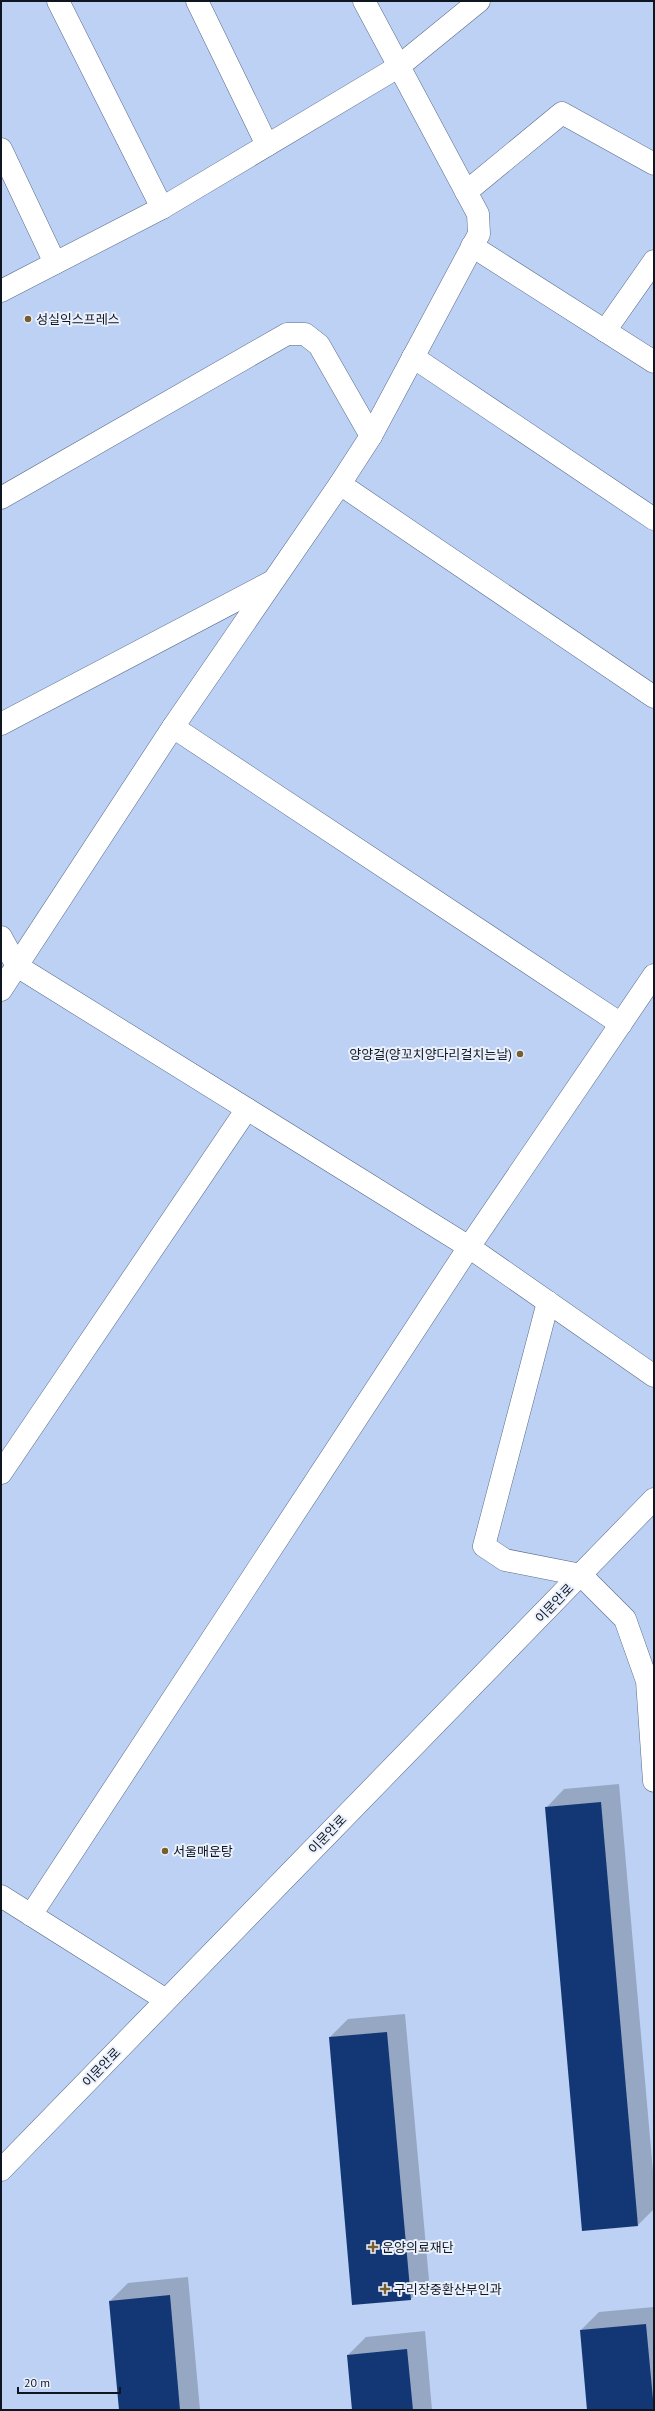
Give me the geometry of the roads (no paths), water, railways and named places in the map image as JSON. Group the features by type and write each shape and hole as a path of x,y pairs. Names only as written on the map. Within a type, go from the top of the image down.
{"street":[{"path":"58,1 162,208"},
{"path":"197,1 267,145"},
{"path":"1,990 173,727 340,484 371,436 479,234 478,214 364,1"},
{"path":"1,291 162,208 398,67 479,1"},
{"path":"466,192 562,112 654,164"},
{"path":"1,149 55,263"},
{"path":"472,246 654,362"},
{"path":"605,331 654,261"},
{"path":"1,498 287,334 305,334 319,345 371,436"},
{"path":"413,357 654,519"},
{"path":"340,484 654,697"},
{"path":"1,724 274,580"},
{"path":"173,727 621,1024"},
{"path":"1,937 18,966 469,1247 654,1376"},
{"path":"31,1915 469,1247 654,975"},
{"path":"1,1473 247,1109"},
{"path":"548,1302 484,1546 505,1560 581,1575 625,1619 647,1681 654,1782"},
{"name":"이문안로","path":"1,2170 654,1499"},
{"path":"1,1896 166,2000"}],"place":[{"name":"성실익스프레스","path":"28,319"},
{"name":"양양걸(양꼬치양다리걸치는날)","path":"520,1054"},
{"name":"서울매운탕","path":"165,1851"},
{"name":"운양의료재단","path":"373,2247"},
{"name":"구리장중환산부인과","path":"385,2289"}]}
